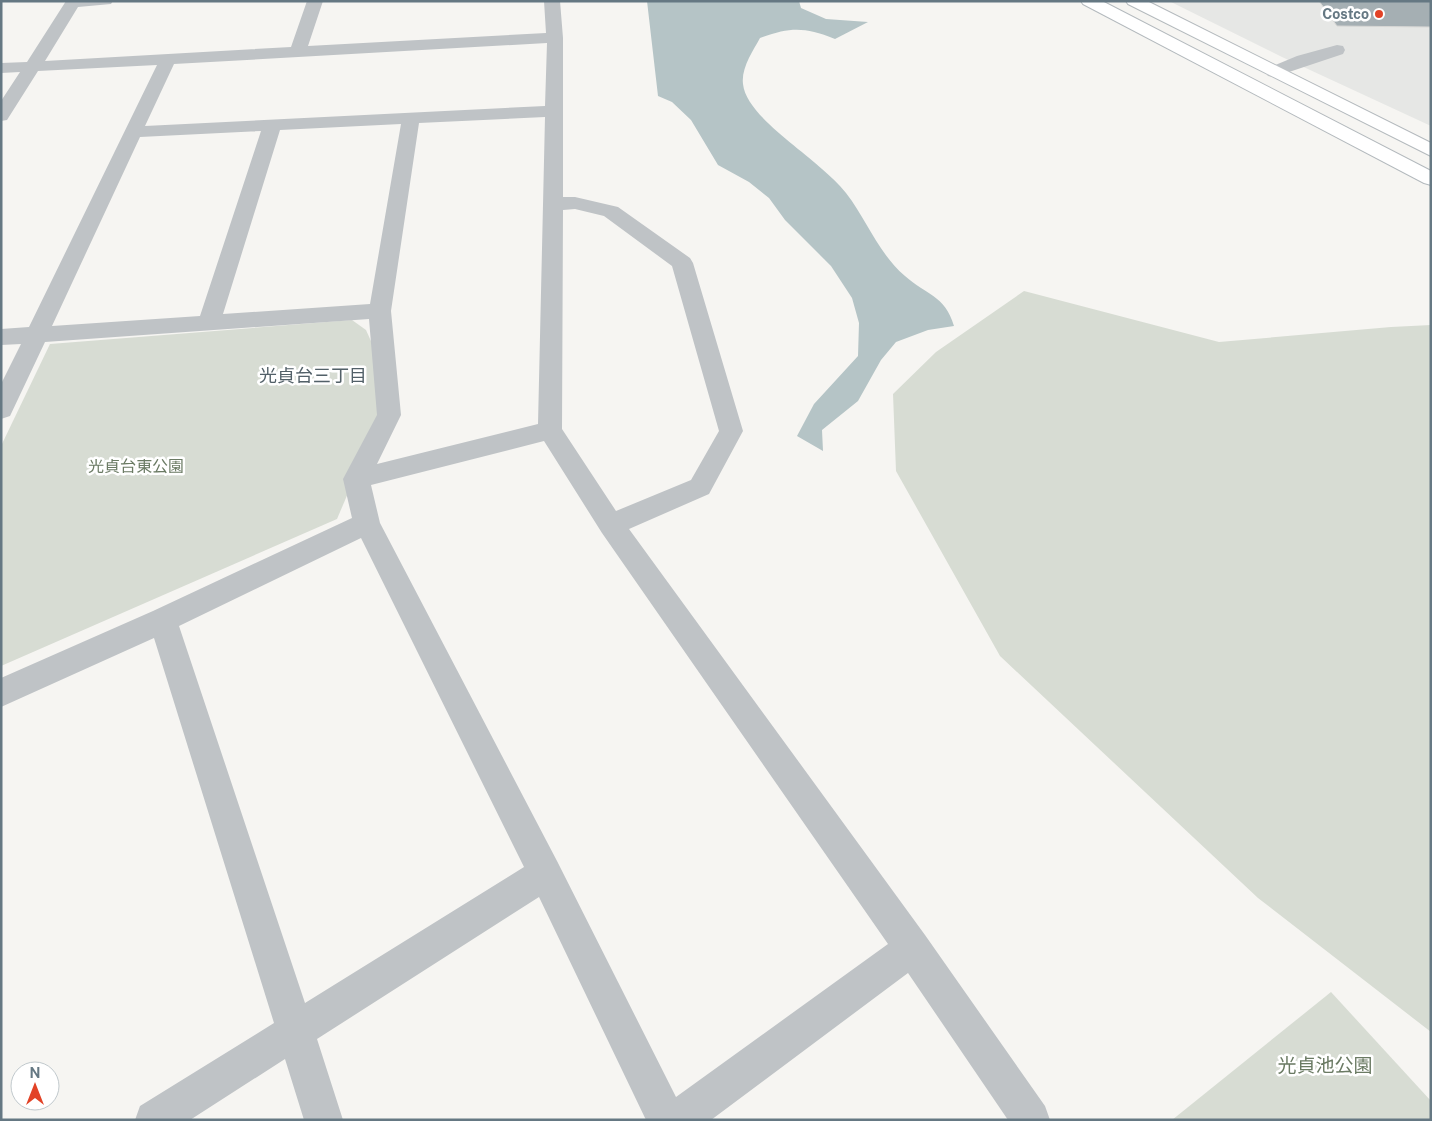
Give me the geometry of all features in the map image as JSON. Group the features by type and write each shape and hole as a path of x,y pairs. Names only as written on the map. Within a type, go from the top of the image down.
{"street":[{"path":"1,116 74,2 106,1"},
{"path":"298,51 315,1"},
{"path":"552,1 555,38 552,111 553,204 550,430 611,525 912,948 1031,1120"},
{"path":"1089,1 1431,179"},
{"path":"1134,1 1431,150"},
{"path":"1,68 167,61 298,51 555,38"},
{"path":"1250,85 1274,72 1303,60 1337,50"},
{"path":"1,410 167,61"},
{"path":"133,132 552,111"},
{"path":"411,117 380,311 389,415 356,479 366,523 545,873 667,1120"},
{"path":"209,322 272,126"},
{"path":"553,204 575,202 611,211 682,263 731,431 700,487 611,525"},
{"path":"1,337 380,311"},
{"path":"356,479 550,430"},
{"path":"1,692 163,620 366,523"},
{"path":"163,620 324,1120"},
{"path":"154,1120 545,873"},
{"path":"678,1120 912,948"}],"shaded area":[{"path":"647,1 799,1 801,8 826,19 868,22 835,39 815,32 798,30 789,30 760,38 748,60 743,78 746,95 764,119 840,186 887,257 905,276 934,296 946,308 954,326 928,330 896,342 881,360 858,401 822,430 823,451 797,436 814,404 858,356 859,323 852,298 831,266 785,220 769,198 749,182 718,165 691,120 672,102 658,96"},
{"name":"Costco","path":"1169,1 1431,1 1431,126 1282,57"}],"green space":[{"path":"1024,291 1219,342 1431,325 1431,1032 1258,898 1000,656 896,471 893,394 936,352"},
{"name":"光貞台東公園","path":"352,320 366,330 383,368 377,425 337,519 1,666 1,446 50,344"},
{"name":"光貞池公園","path":"1331,992 1431,1101 1431,1120 1172,1120"}],"building":[{"name":"Costco","path":"1319,1 1431,1 1431,27 1337,26"}],"place":[{"name":"Costco","path":"1379,14"}],"district":[{"name":"光貞台三丁目","path":"313,375"}]}
